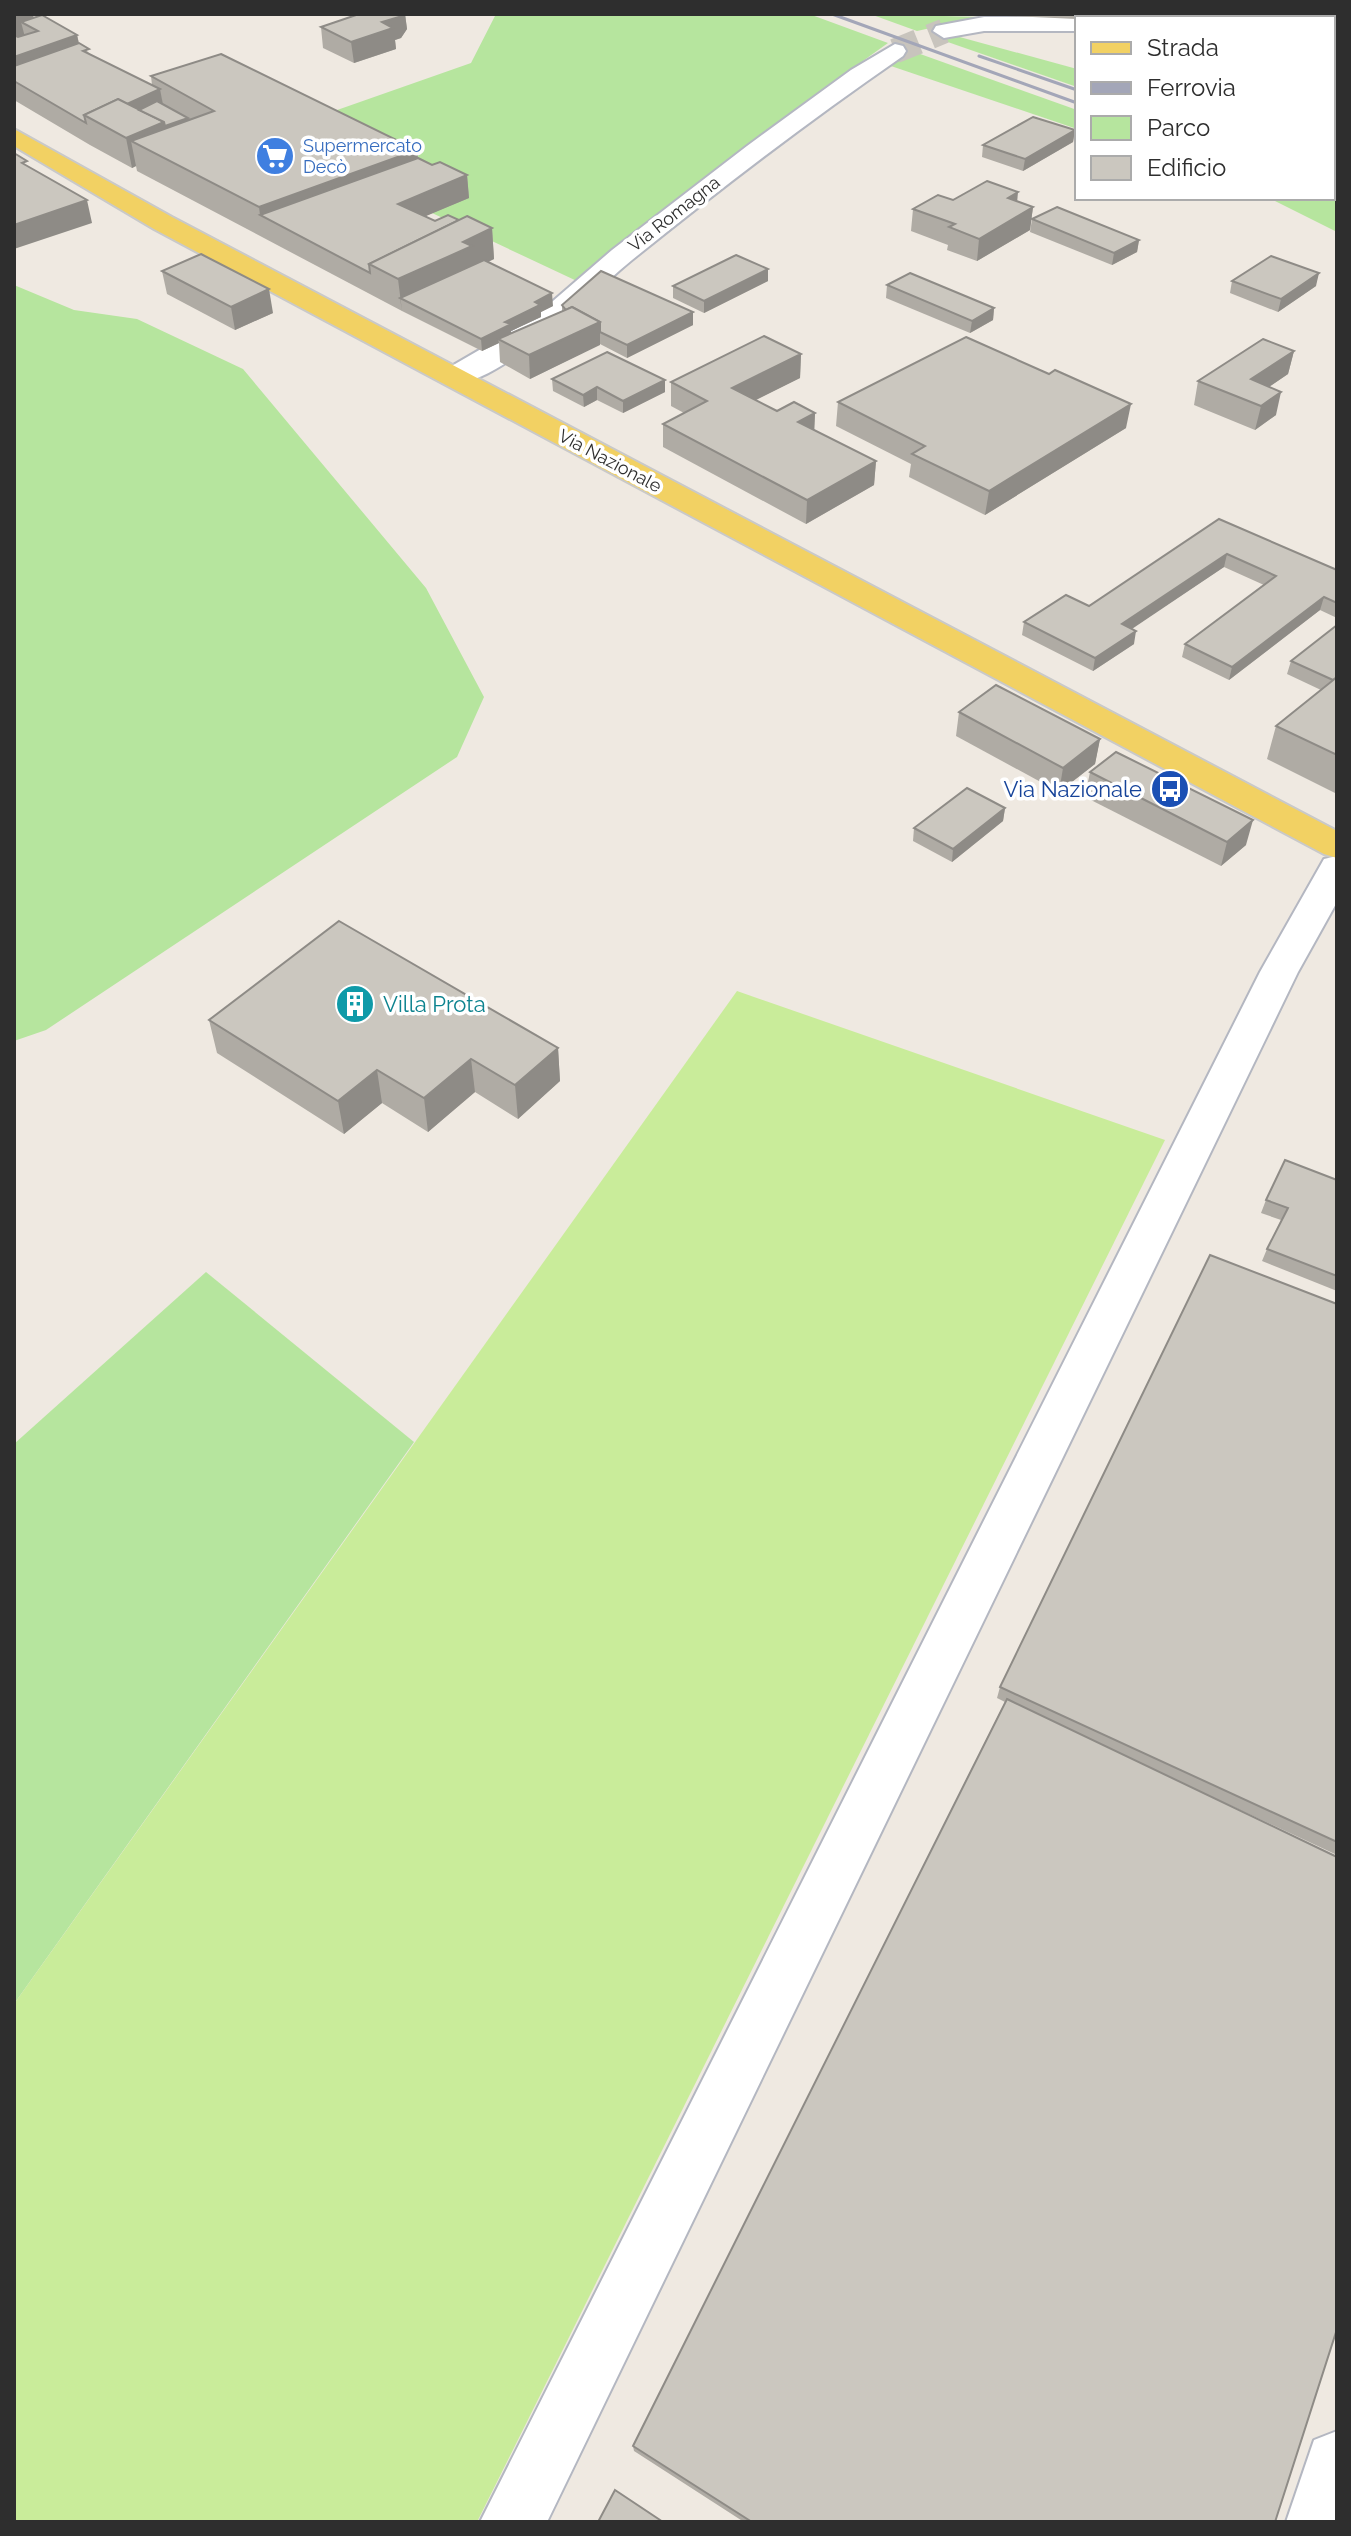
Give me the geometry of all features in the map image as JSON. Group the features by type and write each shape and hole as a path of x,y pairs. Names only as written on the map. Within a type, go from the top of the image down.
{"main road":[{"name":"Via Nazionale","path":"14,136 163,223 1337,846"}],"street":[{"path":"944,31 984,24 1075,24"},
{"name":"Via Romagna","path":"453,377 486,362 552,317 598,274 713,183 818,103 895,51"},
{"path":"513,2522 1279,972 1337,868"},
{"path":"1319,2522 1337,2463"}],"green space":[{"path":"496,14 809,14 888,43 797,108 579,282 432,213 303,122 471,63"},
{"path":"870,14 981,17 917,31"},
{"path":"956,36 1075,68 1075,86 942,40"},
{"path":"909,50 1075,109 1075,128 885,64"},
{"path":"1337,191 1337,232 1273,200 1335,200"},
{"path":"14,285 74,310 137,319 243,369 426,588 484,697 457,757 46,1030 14,1041"},
{"path":"737,991 1165,1140 477,2522 14,2522 14,2004"},
{"path":"206,1272 414,1442 14,2004 14,1444"}],"building":[{"path":"359,14 401,14 382,22 393,28 351,42 321,27"},
{"path":"42,15 77,35 14,57 14,35 18,37 38,31 21,22"},
{"path":"79,43 89,49 83,51 160,89 127,104 118,99 84,115 86,123 14,81 14,66"},
{"name":"Supermercato Decò","path":"221,54 417,150 259,207 131,141 214,111 151,76"},
{"path":"1335,54 1337,54 1335,86"},
{"path":"118,99 164,122 126,138 84,115"},
{"path":"157,101 188,118 165,126 164,122 139,110"},
{"path":"1033,117 1075,130 1025,159 983,145"},
{"path":"14,153 27,161 22,163 87,200 14,225"},
{"path":"418,158 432,165 440,162 467,175 398,204 435,221 448,215 459,220 369,264 370,273 260,215"},
{"path":"987,181 1018,192 1008,198 1033,207 979,239 949,227 955,224 913,209 938,195 953,200"},
{"path":"1057,207 1139,240 1114,253 1032,219"},
{"path":"467,216 492,228 463,242 472,246 398,279 369,264"},
{"path":"201,254 269,289 231,307 162,271"},
{"path":"736,255 768,269 704,301 673,286"},
{"path":"1271,256 1319,273 1281,299 1232,281"},
{"path":"484,260 552,293 535,302 540,305 505,322 511,324 481,339 400,298"},
{"path":"601,271 693,312 627,345 600,332 600,322 572,307 566,310 562,305"},
{"path":"910,273 994,308 972,321 887,285"},
{"path":"572,307 600,322 529,355 498,339"},
{"path":"764,336 801,354 732,388 777,411 794,402 815,413 798,422 876,461 807,500 663,424 707,401 671,382"},
{"path":"966,337 1049,374 1055,370 1131,404 989,491 912,454 925,446 838,402"},
{"path":"1263,339 1294,351 1251,379 1281,392 1261,406 1198,381"},
{"path":"607,352 665,380 623,401 597,387 583,395 552,379"},
{"path":"1219,519 1337,570 1337,603 1324,597 1232,667 1185,644 1276,576 1227,554 1122,624 1136,631 1095,658 1024,622 1066,595 1089,606"},
{"path":"1337,625 1337,677 1333,680 1291,661"},
{"path":"1337,677 1337,755 1276,726"},
{"path":"996,685 1100,739 1063,768 959,712"},
{"path":"1116,752 1253,820 1227,842 1090,772"},
{"path":"967,788 1005,808 953,849 914,828"},
{"name":"Villa Prota","path":"339,921 558,1048 515,1085 471,1059 424,1098 377,1070 338,1101 209,1020"},
{"path":"1285,1160 1337,1180 1337,1276 1267,1249 1288,1208 1266,1200"},
{"path":"1210,1255 1337,1304 1337,1842 1000,1687"},
{"path":"1007,1699 1337,1857 1337,2329 1275,2522 752,2522 633,2446"},
{"path":"615,2490 663,2522 598,2522"}],"tunnel":[{"path":"895,51 944,31"}],"railway":[{"path":"832,14 1075,102"},
{"path":"979,56 1075,89"}],"place":[{"name":"Supermercato Decò","path":"275,156"},
{"name":"Via Nazionale","path":"1170,789"},
{"name":"Villa Prota","path":"355,1004"}]}
